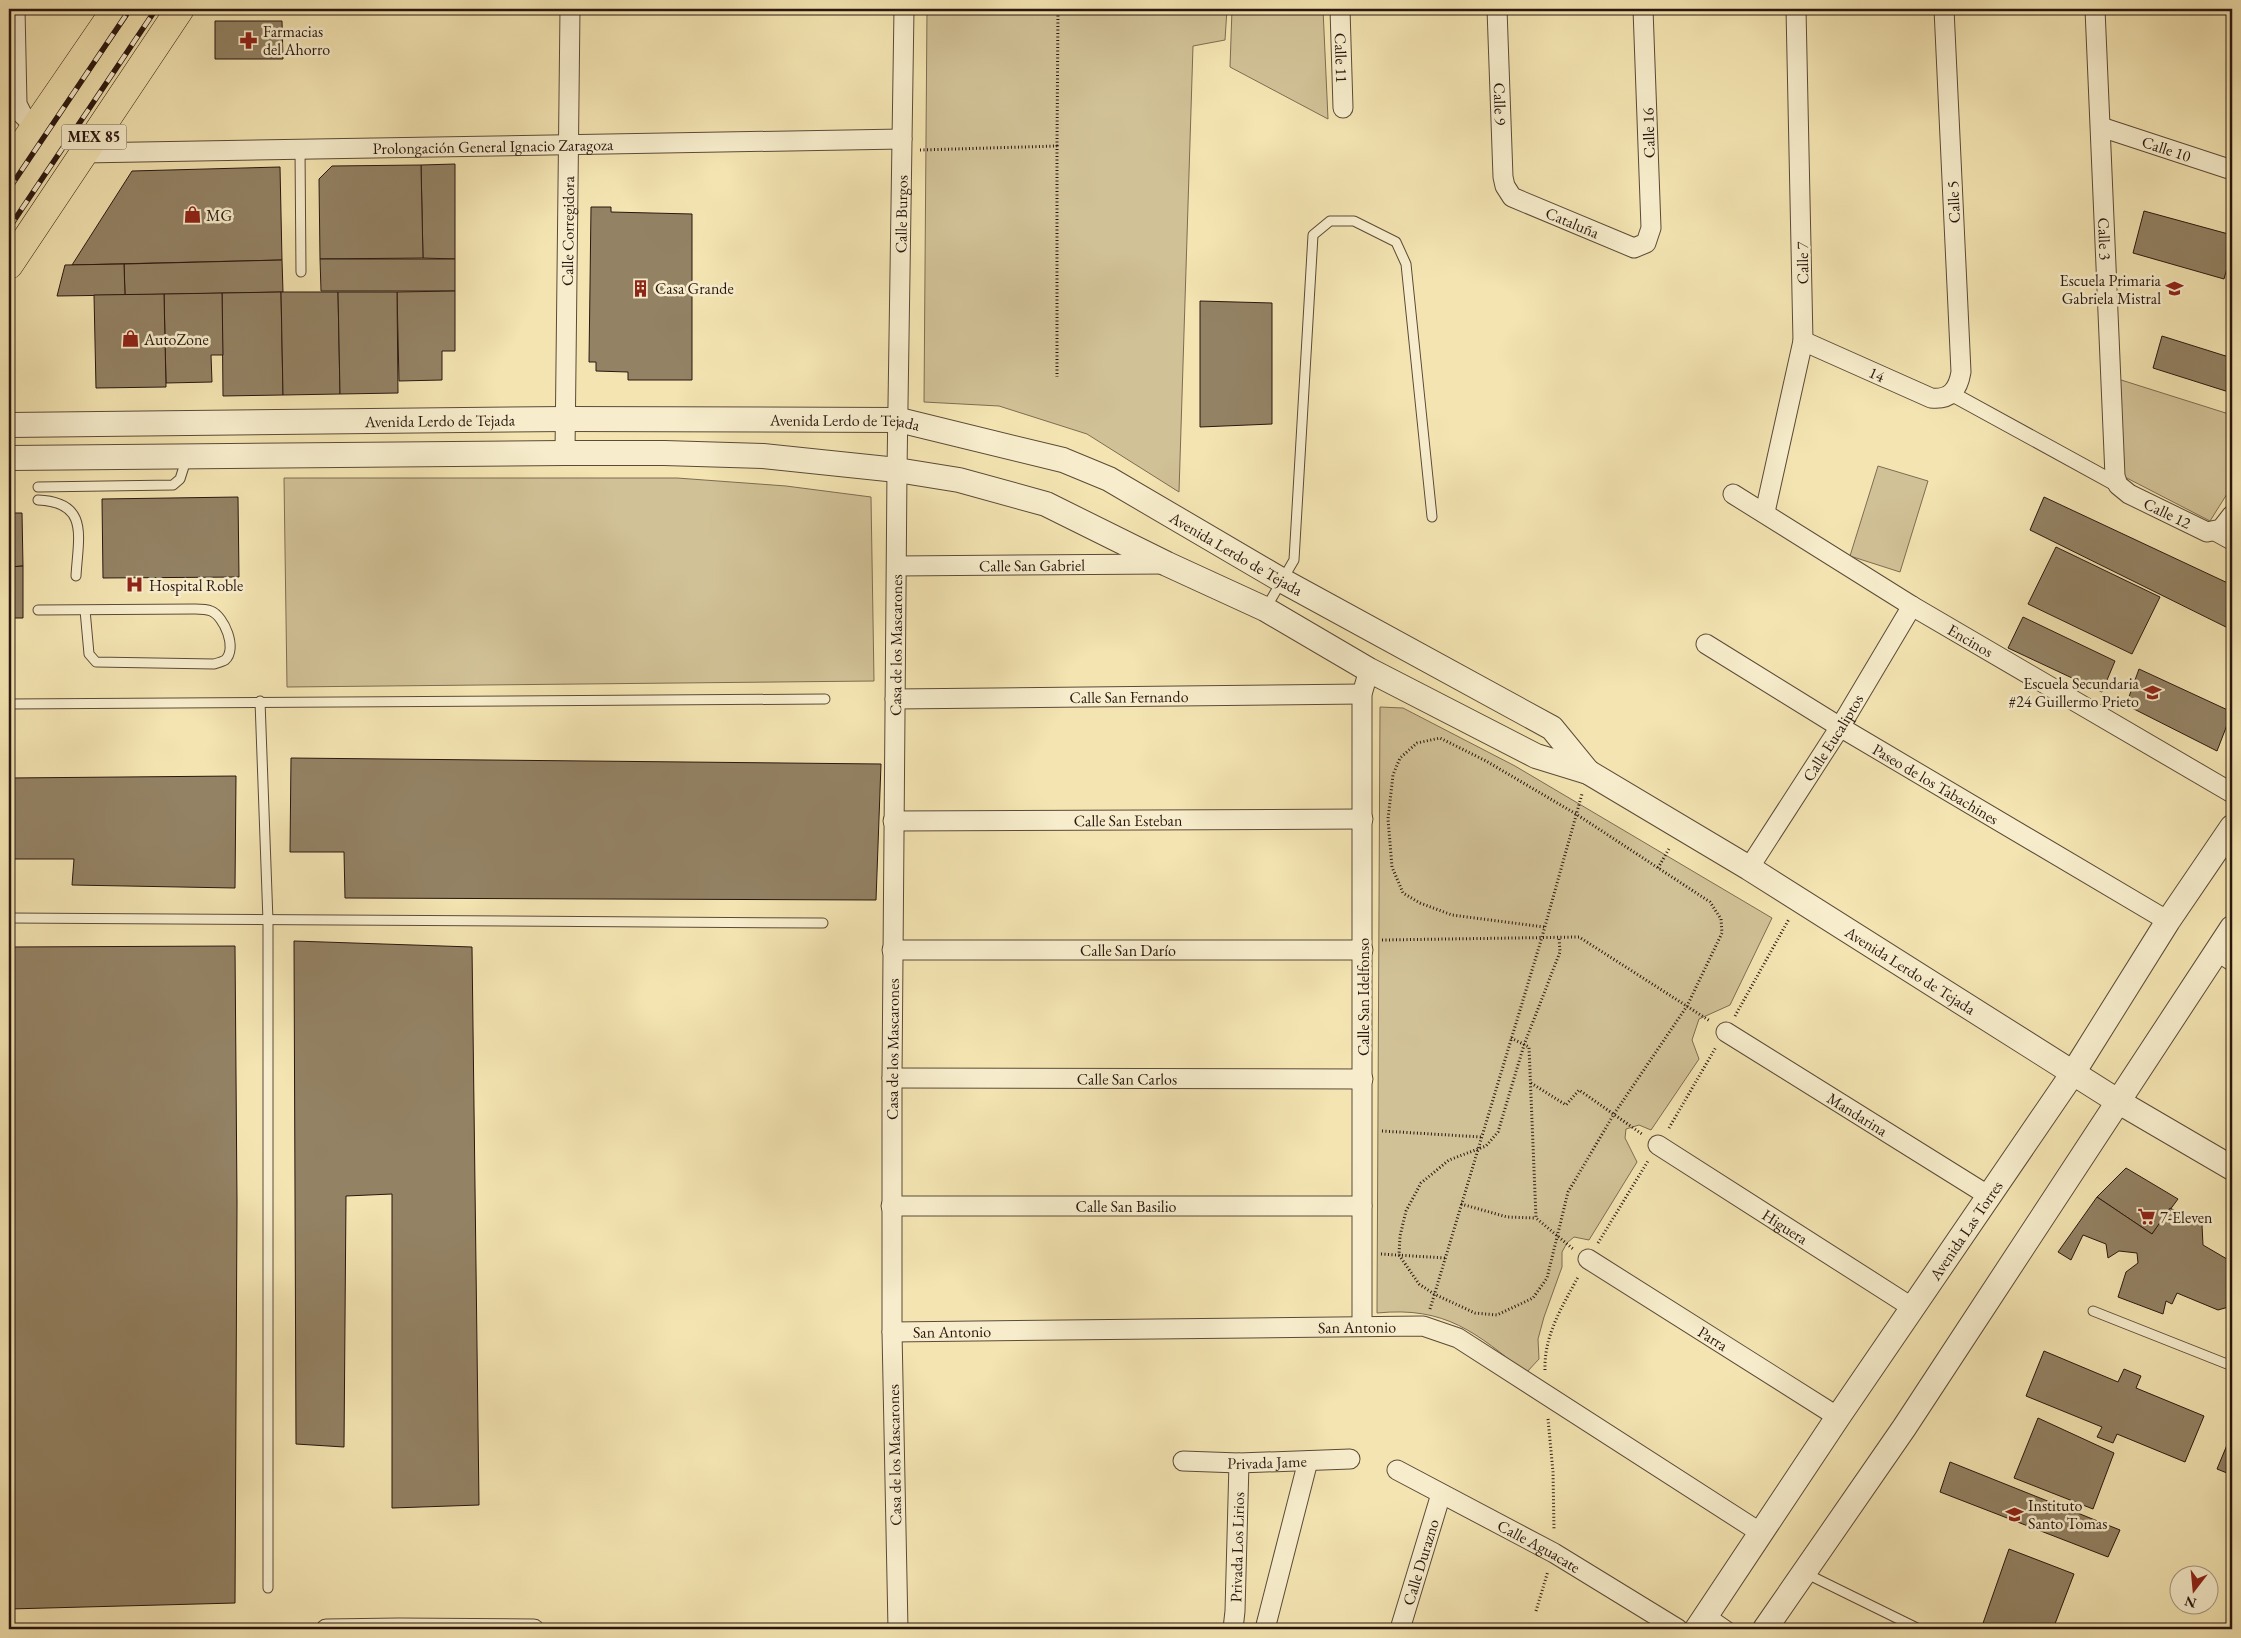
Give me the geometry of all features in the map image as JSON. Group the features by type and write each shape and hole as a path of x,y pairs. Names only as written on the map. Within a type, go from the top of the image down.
{"highway":[{"name":"MEX 85","path":"9,163 116,9"},
{"name":"MEX 85","path":"9,265 180,9"}],"street":[{"path":"15,9 16,98 22,114 35,127"},
{"name":"Calle Corregidora","path":"565,453 570,9"},
{"name":"Calle Burgos","path":"897,470 904,9"},
{"name":"Calle 11","path":"1340,9 1343,108"},
{"name":"Calle 9","path":"1497,9 1503,177 1505,186 1512,197"},
{"name":"Calle 16","path":"1634,248 1646,243 1651,228 1643,9"},
{"name":"Calle 7","path":"1764,512 1803,341 1796,9"},
{"name":"Calle 5","path":"1944,9 1962,372 1960,382 1952,394"},
{"name":"Calle 3","path":"2095,9 2115,476 2123,490"},
{"name":"Calle 10","path":"2101,126 2232,170"},
{"name":"Prolongación General Ignacio Zaragoza","path":"83,153 569,145 902,145"},
{"name":"Cataluña","path":"1512,197 1634,248"},
{"name":"14","path":"1803,341 1930,398 1940,399 1952,394"},
{"path":"1952,394 2123,490"},
{"name":"Avenida Lerdo de Tejada","path":"9,425 565,419 899,420 1062,460 1109,479 1282,581 1552,728 1588,772"},
{"name":"Avenida Lerdo de Tejada","path":"9,458 565,453 763,456 897,470 959,480 1046,504 1167,564 1265,609 1369,670 1536,756 1588,772 1749,868 2119,1102 2232,1168"},
{"name":"Casa de los Mascarones","path":"897,470 891,1206 898,1629"},
{"name":"Calle 12","path":"2123,490 2210,532"},
{"name":"Encinos","path":"1734,494 1912,606 2232,793"},
{"path":"2210,532 2221,529 2232,516"},
{"path":"2210,532 2232,543"},
{"name":"Calle San Gabriel","path":"897,566 1167,564"},
{"name":"Calle Eucaliptos","path":"1749,868 1840,727 1912,606"},
{"name":"Paseo de los Tabachines","path":"1706,644 1840,727 2168,921"},
{"name":"Calle San Idelfonso","path":"1362,1326 1364,950 1362,694 1369,670"},
{"name":"Calle San Fernando","path":"895,699 1362,694"},
{"name":"Calle San Esteban","path":"893,821 1363,819"},
{"name":"Avenida Las Torres","path":"1702,1621 1838,1417 2073,1073 2168,921 2232,827"},
{"path":"1765,1629 1904,1428 2119,1102 2224,956 2232,928"},
{"name":"Calle San Darío","path":"892,950 1364,950"},
{"name":"Mandarina","path":"1726,1032 1989,1196"},
{"name":"Calle San Carlos","path":"892,1078 1363,1079"},
{"name":"Higuera","path":"1658,1145 1913,1308"},
{"name":"Calle San Basilio","path":"891,1206 1362,1206"},
{"name":"Parra","path":"1588,1259 1838,1417"},
{"name":"San Antonio","path":"892,1332 1423,1326 1458,1338 1762,1533"},
{"name":"Privada Jame","path":"1183,1461 1239,1463 1350,1459"},
{"path":"1234,1620 1266,1622 1308,1461"},
{"name":"Privada Los Lirios","path":"1234,1620 1239,1463"},
{"name":"Calle Aguacate","path":"1396,1470 1554,1552 1678,1629"},
{"name":"Calle Durazno","path":"1400,1629 1441,1494"},
{"path":"326,1629 534,1629"}],"lane":[{"path":"300,149 301,272"},
{"path":"1265,609 1294,560 1313,235 1330,221 1354,221 1396,242 1406,264 1432,517"},
{"path":"38,487 173,485 180,479 187,457"},
{"path":"38,500 62,503 70,508 76,518 78,529 76,576"},
{"path":"38,610 195,609 211,611 218,616 225,627 230,644 229,655 224,661 214,664 96,662 89,654 85,610"},
{"path":"9,704 825,699"},
{"path":"260,701 268,921 268,1588"},
{"path":"9,918 824,923"},
{"path":"2094,1311 2232,1366"},
{"path":"1804,1573 1919,1629"},
{"path":"1702,1621 1732,1629"}],"path":[{"path":"1057,377 1058,9"},
{"path":"902,145 1057,146"},
{"path":"1544,927 1452,914 1420,903 1403,893 1392,867 1388,819 1393,775 1400,758 1417,743 1440,738 1486,761 1576,814 1710,902 1721,919 1722,933 1687,1006 1614,1114 1568,1192 1548,1278 1533,1298 1497,1315 1476,1313 1434,1294 1419,1284 1399,1256 1400,1236 1406,1211 1421,1182 1449,1160 1486,1146 1498,1132 1524,1045 1560,952 1559,937"},
{"path":"1423,1326 1462,1204 1542,937 1588,772"},
{"path":"1364,950 1384,939 1579,936 1726,1032"},
{"path":"1511,1038 1529,1047 1536,1218"},
{"path":"1530,1083 1566,1105 1579,1090 1658,1145"},
{"path":"1362,1130 1481,1136"},
{"path":"1462,1204 1507,1218 1536,1218 1557,1237 1588,1259"},
{"path":"1362,1253 1445,1258"},
{"path":"1536,1611 1554,1552 1553,1472 1546,1394"}],"shaded area":[{"path":"927,9 1227,9 1225,40 1193,46 1179,492 1087,434 999,406 924,402"},
{"path":"1232,9 1323,9 1328,119 1230,67"},
{"path":"2118,379 2232,415 2232,486 2210,521 2121,475"},
{"path":"1878,466 1928,481 1900,572 1850,556"},
{"path":"284,478 677,478 786,486 871,497 874,681 287,687"},
{"path":"1380,707 1403,708 1515,766 1772,918 1730,1005 1699,1019 1692,1040 1699,1059 1651,1130 1639,1125 1626,1129 1625,1138 1637,1162 1589,1240 1574,1237 1567,1243 1562,1252 1562,1267 1538,1339 1539,1359 1526,1373 1491,1346 1459,1325 1441,1318 1422,1314 1401,1312 1377,1313"}],"building":[{"name":"Farmacias del Ahorro","path":"215,21 282,21 283,59 215,59"},
{"path":"455,164 455,259 423,258 421,165"},
{"path":"421,165 423,258 320,259 319,179 332,166"},
{"name":"MG","path":"280,167 282,260 72,265 132,171"},
{"name":"Casa Grande","path":"591,207 611,207 611,212 692,214 692,380 628,380 628,372 596,371 596,362 589,362"},
{"path":"2144,211 2232,235 2232,250 2224,279 2133,253"},
{"path":"320,259 455,259 455,291 321,291"},
{"path":"282,260 283,292 125,295 124,264"},
{"path":"124,264 125,295 57,296 65,265"},
{"path":"455,291 455,351 442,351 442,380 399,381 397,292"},
{"path":"281,292 283,395 223,396 222,293"},
{"path":"281,292 338,292 340,394 283,395"},
{"path":"338,292 397,292 398,393 340,394"},
{"path":"222,293 223,355 211,355 212,382 166,383 164,294"},
{"name":"AutoZone","path":"164,294 166,387 96,388 94,295"},
{"path":"1200,301 1272,303 1272,424 1200,427"},
{"path":"2162,336 2232,358 2232,393 2153,368"},
{"path":"238,497 239,577 103,578 102,499"},
{"path":"2044,497 2232,585 2232,630 2030,530"},
{"path":"9,513 22,513 23,566 9,567"},
{"path":"2056,547 2160,597 2132,654 2028,604"},
{"path":"23,566 23,618 9,618 9,567"},
{"path":"2023,617 2115,661 2102,692 2008,648"},
{"path":"2139,669 2232,712 2217,751 2126,705"},
{"path":"291,758 881,764 876,900 345,898 344,852 290,852"},
{"path":"236,776 235,888 72,885 74,859 9,859 9,778"},
{"path":"294,941 472,947 479,1505 392,1508 392,1194 346,1196 344,1447 296,1444"},
{"path":"235,946 237,1203 235,1603 9,1609 9,947"},
{"name":"7-Eleven","path":"2126,1168 2178,1199 2152,1234 2097,1197"},
{"path":"2097,1197 2152,1234 2170,1208 2202,1225 2203,1245 2232,1262 2232,1306 2218,1310 2177,1293 2172,1304 2166,1301 2163,1314 2118,1297 2126,1272 2138,1263 2137,1253 2119,1251 2108,1258 2106,1244 2083,1235 2071,1260 2058,1252"},
{"path":"2044,1351 2118,1382 2124,1369 2141,1376 2136,1388 2204,1416 2185,1462 2117,1434 2113,1443 2097,1437 2102,1427 2026,1396"},
{"path":"2038,1418 2114,1453 2093,1509 2014,1478"},
{"path":"2232,1433 2232,1475 2217,1469"},
{"path":"1950,1462 2120,1530 2108,1557 1940,1492"},
{"path":"2009,1549 2074,1574 2053,1629 1981,1629"}],"railway":[{"path":"9,189 130,9"},
{"path":"9,228 156,9"}],"place":[{"name":"Farmacias del Ahorro","path":"249,40"},
{"name":"MG","path":"192,215"},
{"name":"Casa Grande","path":"641,288"},
{"name":"Escuela Primaria Gabriela Mistral","path":"2175,289"},
{"name":"AutoZone","path":"130,339"},
{"name":"Hospital Roble","path":"135,585"},
{"name":"Escuela Secundaria #24 Guillermo Prieto","path":"2153,692"},
{"name":"7-Eleven","path":"2146,1217"},
{"name":"Instituto Santo Tomas","path":"2014,1514"}]}
